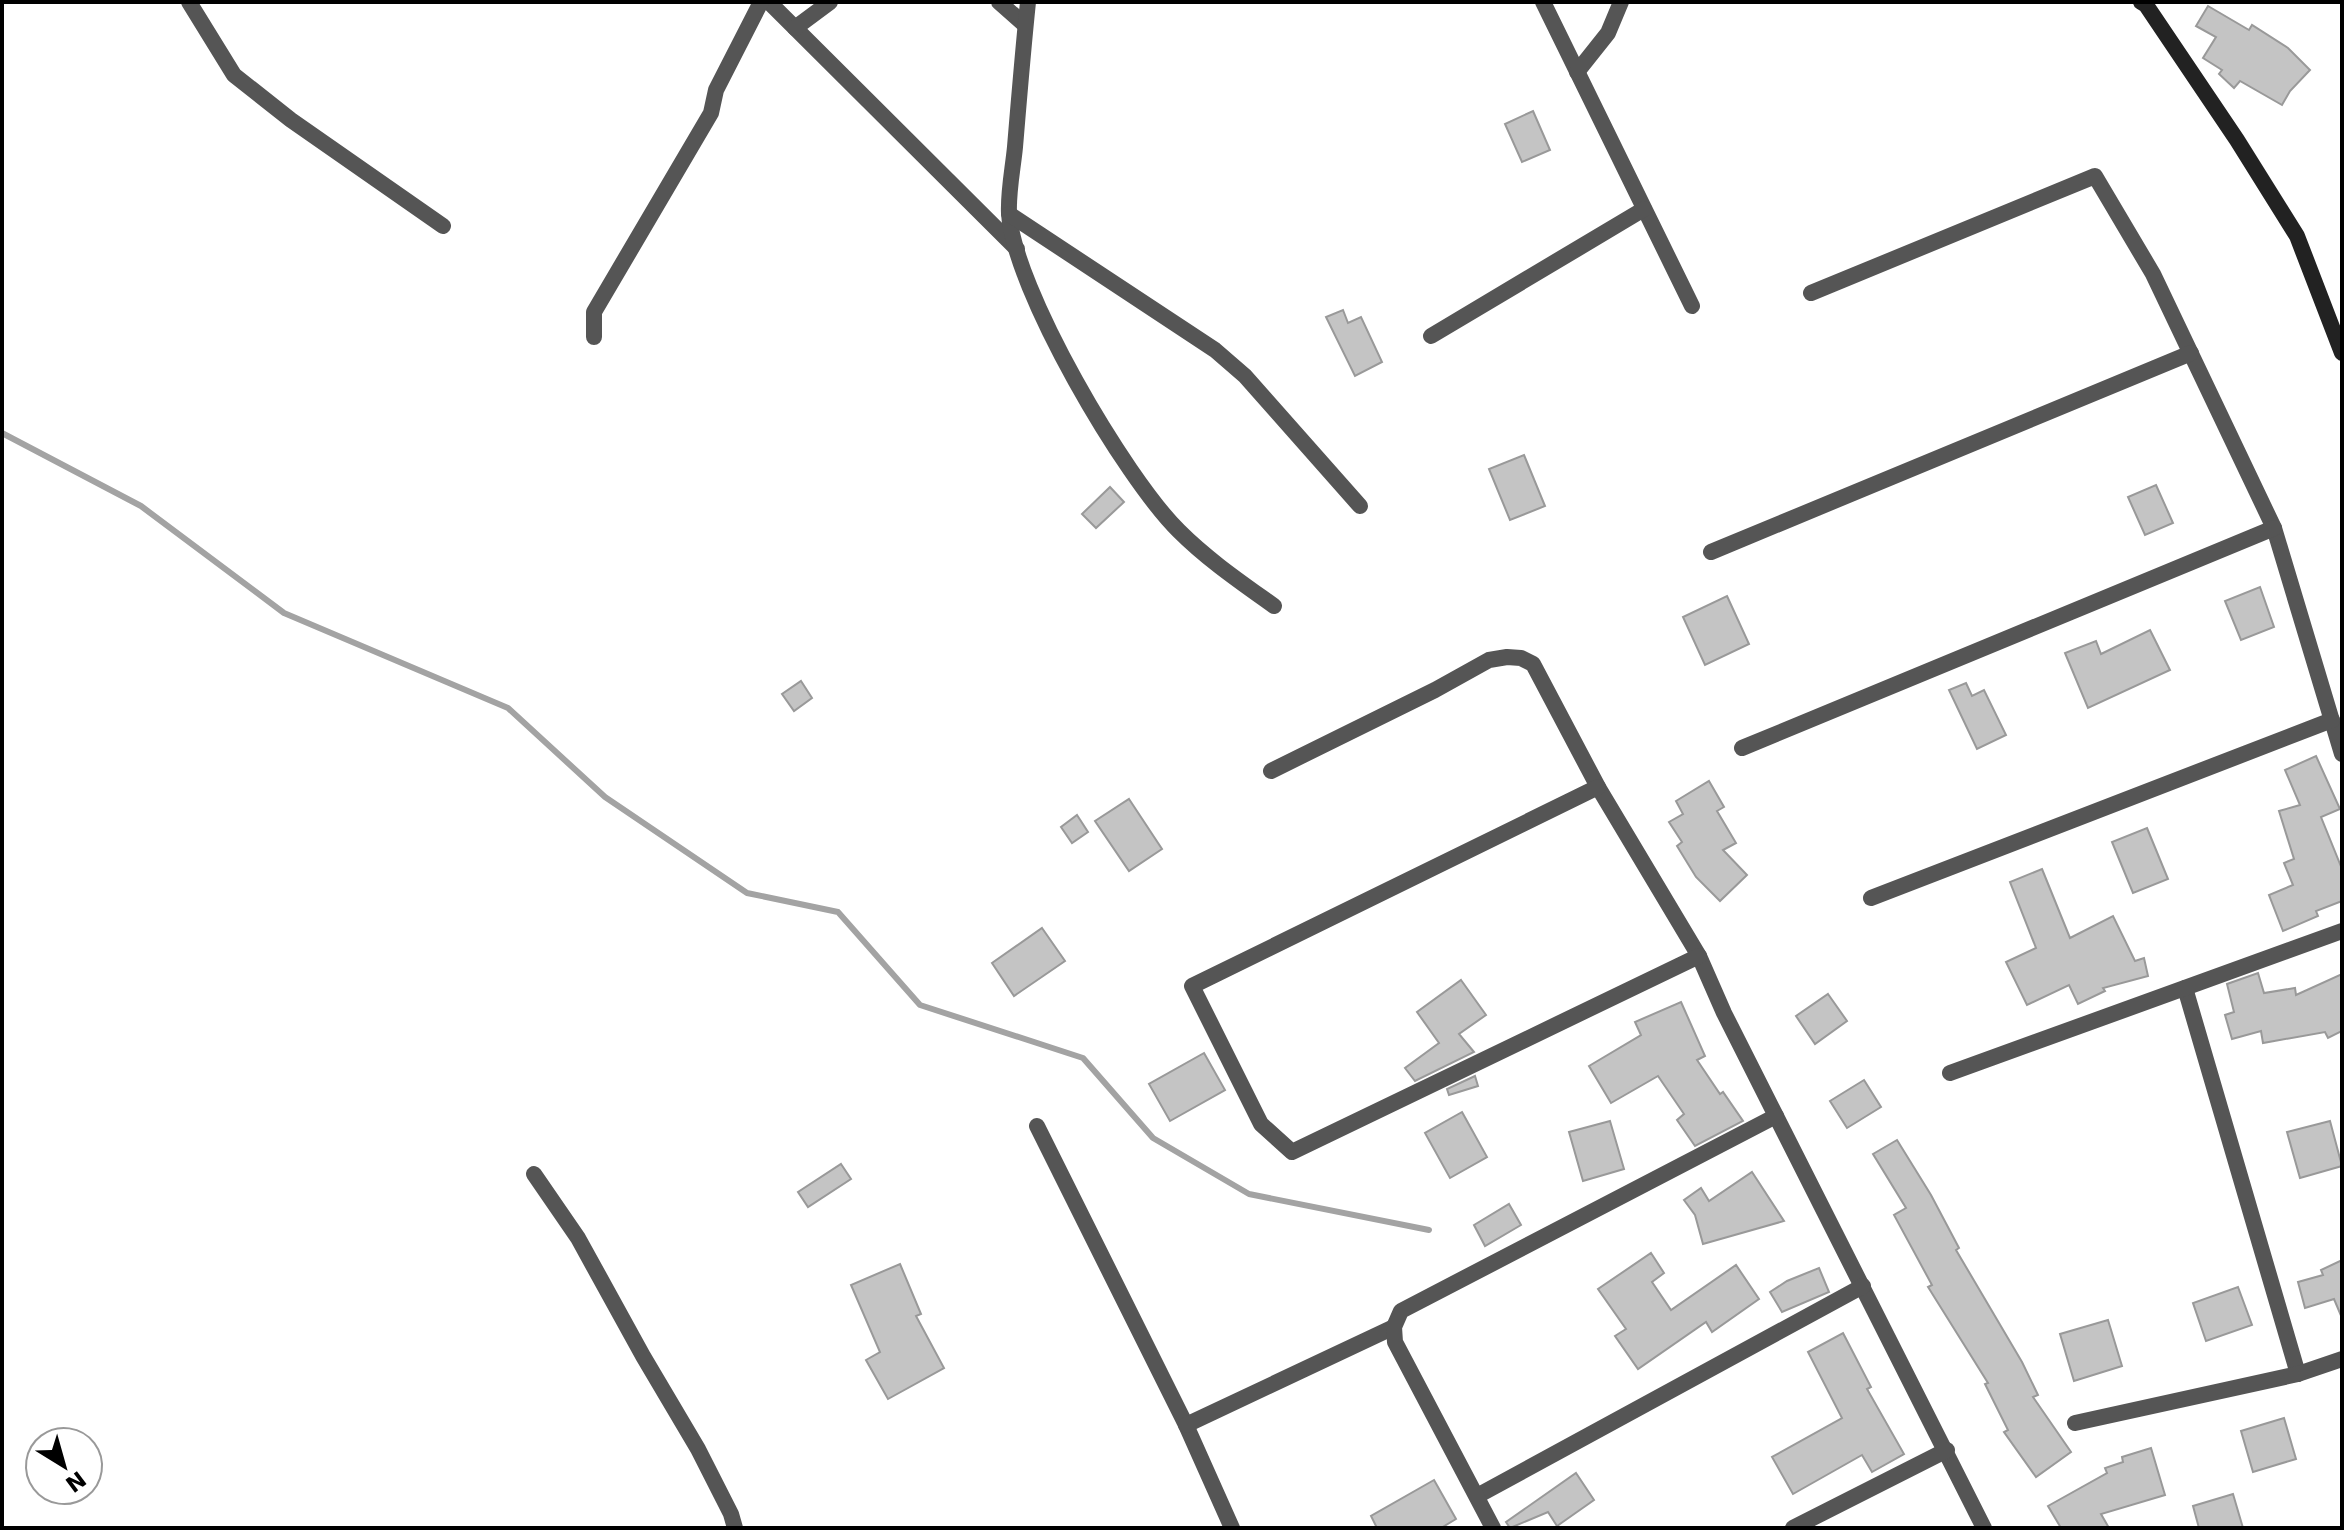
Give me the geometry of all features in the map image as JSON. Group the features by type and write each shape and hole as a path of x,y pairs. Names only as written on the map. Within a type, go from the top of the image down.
{"street":[{"path":"189,2 234,75 291,120 443,226"},
{"path":"594,337 594,312 711,113 716,90 761,2"},
{"path":"769,2 1017,249"},
{"path":"795,28 830,2"},
{"path":"999,2 1025,25"},
{"path":"1028,2 1009,214 1017,249 1034,297 1073,376 1158,508 1218,566 1274,606"},
{"path":"1543,2 1692,306"},
{"path":"1577,72 1608,33 1621,2"},
{"path":"2141,2 2182,56 2297,236 2342,353"},
{"path":"1811,293 2095,176 2153,274 2274,528 2342,754"},
{"path":"1431,336 1644,209"},
{"path":"1009,214 1215,350 1245,376 1360,506"},
{"path":"1711,552 2191,353"},
{"path":"1742,748 2274,528"},
{"path":"1271,771 1489,660 1521,658 1533,664 1598,787 1699,956 1724,1013 1984,1528"},
{"path":"1871,898 2332,720"},
{"path":"1598,787 1192,986 1261,1124 1292,1152 1699,956"},
{"path":"1950,1073 2342,931"},
{"path":"2185,988 2298,1374"},
{"path":"1493,1528 1395,1342 1394,1327 1401,1311 1776,1116"},
{"path":"1037,1126 1186,1425 1232,1528"},
{"path":"534,1174 578,1238 698,1449 735,1528"},
{"path":"1477,1496 1863,1286"},
{"path":"1186,1425 1394,1327"},
{"path":"2075,1423 2298,1374 2342,1359"},
{"path":"1793,1528 1947,1450"}],"building":[{"path":"2208,6 2249,30 2252,25 2288,48 2310,70 2290,91 2282,105 2240,81 2234,88 2219,74 2222,70 2203,58 2216,37 2196,26"},
{"path":"1533,111 1550,150 1522,162 1505,124"},
{"path":"1343,310 1348,323 1361,317 1382,362 1355,376 1326,317"},
{"path":"1524,455 1545,506 1510,520 1489,469"},
{"path":"2156,485 2173,523 2145,535 2128,497"},
{"path":"1110,487 1124,502 1096,528 1082,514"},
{"path":"2260,587 2274,627 2241,640 2225,601"},
{"path":"1727,596 1749,644 1705,665 1683,617"},
{"path":"2150,630 2170,670 2088,708 2065,653 2096,641 2101,654"},
{"path":"801,681 812,698 794,711 782,694"},
{"path":"1966,683 1972,696 1984,690 2006,735 1977,749 1949,690"},
{"path":"2316,756 2340,809 2321,817 2342,869 2342,901 2316,911 2318,916 2283,931 2269,895 2293,885 2284,863 2294,859 2279,811 2300,805 2285,770"},
{"path":"1709,781 1724,807 1717,811 1736,843 1723,850 1747,875 1720,901 1696,877 1677,846 1682,842 1669,822 1683,814 1676,801"},
{"path":"1129,799 1162,849 1129,871 1095,821"},
{"path":"1077,815 1088,832 1072,843 1061,827"},
{"path":"2147,828 2168,879 2133,893 2112,842"},
{"path":"2042,869 2070,938 2113,916 2135,961 2144,958 2148,976 2103,988 2105,991 2078,1004 2069,985 2027,1005 2006,962 2036,948 2010,882"},
{"path":"1042,928 1065,961 1014,996 992,963"},
{"path":"2258,973 2264,993 2295,988 2296,995 2342,974 2342,1031 2328,1038 2325,1032 2263,1043 2261,1031 2232,1039 2225,1015 2234,1012 2227,984"},
{"path":"1461,980 1486,1015 1459,1034 1474,1052 1415,1081 1405,1068 1439,1043 1417,1012"},
{"path":"1828,994 1847,1021 1815,1044 1796,1016"},
{"path":"1681,1002 1705,1056 1697,1060 1743,1121 1695,1146 1677,1120 1684,1114 1658,1076 1611,1103 1589,1066 1641,1035 1635,1022"},
{"path":"1204,1053 1225,1090 1170,1121 1149,1084"},
{"path":"1475,1076 1478,1086 1449,1095 1447,1089"},
{"path":"1864,1080 1881,1107 1847,1128 1830,1101"},
{"path":"1462,1112 1487,1157 1450,1178 1425,1133"},
{"path":"1610,1121 1624,1169 1583,1181 1569,1132"},
{"path":"2330,1121 2342,1166 2300,1178 2287,1132"},
{"path":"1897,1140 1931,1195 1959,1248 1956,1250 2022,1362 2038,1395 2033,1397 2071,1452 2036,1477 2004,1432 2008,1430 1985,1384 1988,1383 1928,1287 1932,1285 1894,1215 1906,1208 1873,1154"},
{"path":"841,1164 851,1179 808,1207 798,1192"},
{"path":"1752,1172 1784,1221 1703,1244 1695,1215 1684,1200 1701,1188 1709,1201"},
{"path":"1509,1204 1521,1225 1485,1246 1474,1225"},
{"path":"1651,1253 1664,1273 1652,1282 1671,1310 1736,1265 1759,1299 1712,1332 1706,1322 1638,1369 1615,1336 1626,1329 1598,1289"},
{"path":"2342,1260 2342,1318 2334,1299 2305,1308 2298,1282 2323,1275 2321,1270"},
{"path":"900,1264 921,1314 916,1316 944,1368 888,1399 866,1360 880,1352 851,1285"},
{"path":"1819,1268 1829,1292 1782,1312 1770,1292 1787,1281"},
{"path":"2238,1287 2252,1325 2206,1341 2193,1303"},
{"path":"2108,1320 2122,1366 2074,1381 2060,1334"},
{"path":"1843,1333 1871,1387 1867,1389 1904,1454 1872,1472 1862,1455 1793,1494 1772,1457 1842,1418 1808,1352"},
{"path":"2284,1418 2296,1459 2253,1472 2241,1431"},
{"path":"2151,1448 2165,1495 2101,1514 2109,1528 2061,1528 2048,1506 2107,1473 2105,1468 2123,1462 2122,1457"},
{"path":"1576,1473 1594,1500 1557,1526 1548,1512 1510,1528 1506,1522"},
{"path":"1434,1480 1456,1519 1441,1528 1377,1528 1371,1516"},
{"path":"2233,1494 2243,1528 2199,1528 2193,1506"}],"waterway":[{"path":"2,433 141,506 284,613 508,708 605,797 747,893 838,912 920,1005 1083,1058 1153,1138 1249,1194 1429,1230"}]}
